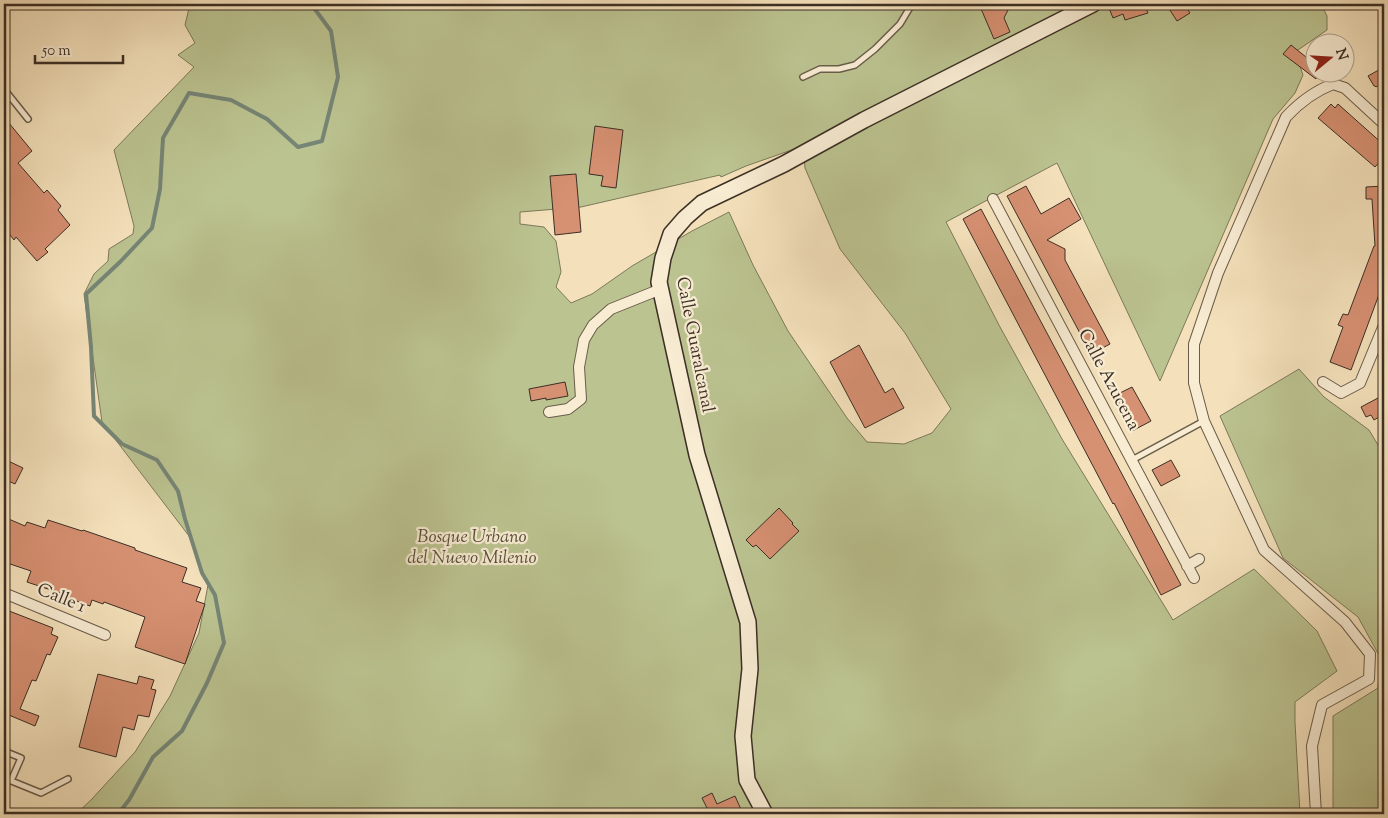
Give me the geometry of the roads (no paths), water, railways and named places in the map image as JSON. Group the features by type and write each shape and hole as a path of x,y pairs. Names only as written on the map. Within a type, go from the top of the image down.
{"street":[{"name":"Calle Guaralcanal","path":"765,814 747,780 743,736 750,669 748,622 697,455 659,282 663,258 671,234 702,203 784,164 864,120 1093,4"},
{"path":"1316,814 1312,746 1322,704 1369,680 1370,654 1345,622 1264,550 1204,421 1194,383 1194,344 1218,274 1286,118 1295,108 1322,88 1333,84 1345,88 1384,124"},
{"name":"Calle Azucena","path":"993,198 1194,578"},
{"path":"550,412 568,409 582,399 579,366 584,340 593,325 611,309 661,289"},
{"path":"1322,382 1341,393 1360,383 1383,329"},
{"path":"1188,566 1200,559"},
{"name":"Calle 1","path":"4,593 105,634"}],"lane":[{"path":"803,77 820,69 839,69 855,64 875,49 900,24 912,4"},
{"path":"4,89 28,119"},
{"path":"1131,460 1204,421"},
{"path":"4,750 21,758 11,781"},
{"path":"4,778 41,793 68,779"}],"waterway":[{"path":"118,814 129,800 153,757 182,731 207,683 224,643 215,595 202,573 178,491 157,460 122,444 94,416 91,347 86,294 152,228 160,189 163,138 189,93 231,100 267,119 298,147 322,141 338,77 331,31 311,4"}],"park label":[{"name":"Bosque Urbano del Nuevo Milenio","path":"472,548"}]}
